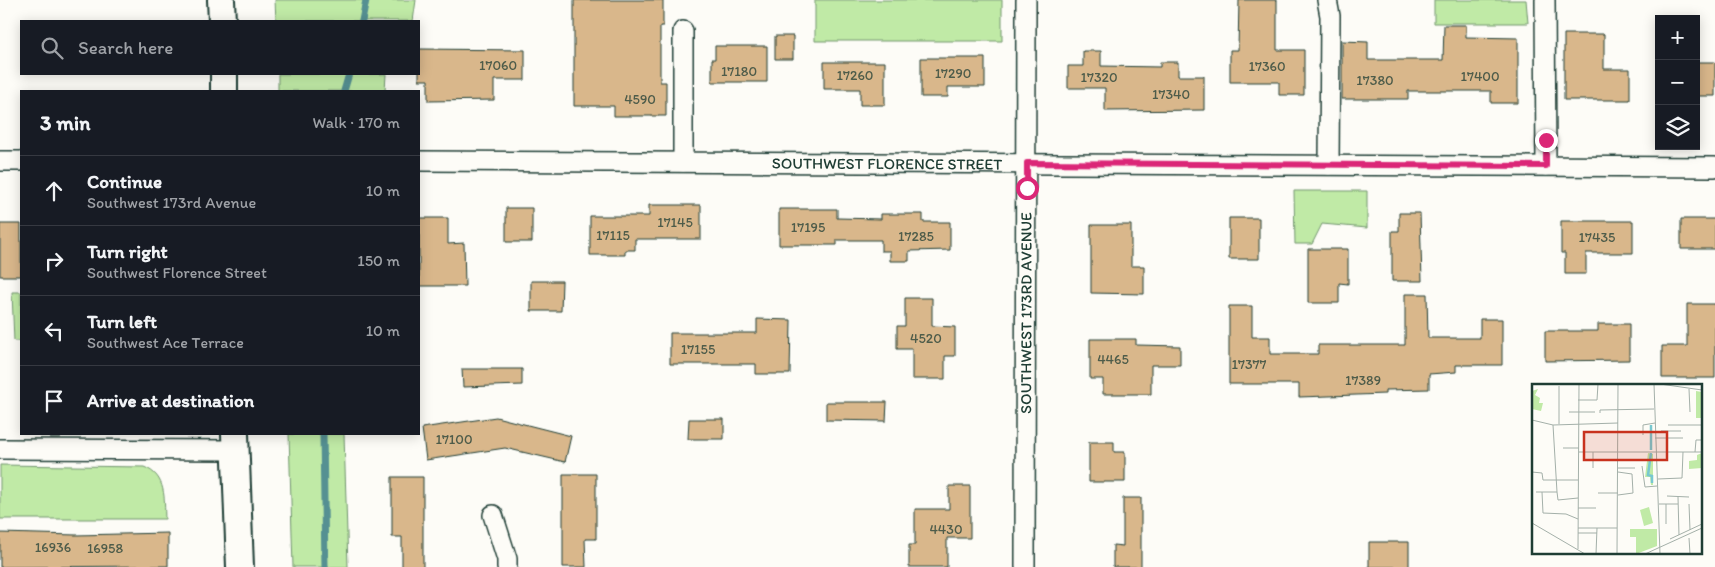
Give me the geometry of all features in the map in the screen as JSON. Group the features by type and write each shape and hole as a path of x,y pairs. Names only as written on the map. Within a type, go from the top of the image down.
{"main road":[{"path":"221,0 222,20"},
{"path":"224,75 224,90"},
{"path":"235,442 240,567"}],"street":[{"name":"SOUTHWEST 173RD AVENUE","path":"1025,567 1026,0"},
{"path":"1327,0 1330,16 1330,165"},
{"path":"1545,0 1546,166"},
{"path":"683,31 683,162"},
{"path":"0,161 20,161"},
{"name":"SOUTHWEST FLORENCE STREET","path":"420,161 1715,166"},
{"path":"0,449 235,442"},
{"path":"493,515 507,559 507,567"}],"green space":[{"path":"275,0 416,0 413,20 276,20"},
{"path":"815,0 1002,0 1002,41 815,41"},
{"path":"1434,0 1526,0 1528,23 1434,23"},
{"path":"278,75 386,75 385,90 278,90"},
{"path":"1294,191 1367,191 1367,228 1322,224 1312,244 1295,244"},
{"path":"12,292 20,292 20,341 14,341"},
{"path":"289,435 344,435 348,567 293,567"},
{"path":"0,465 144,467 157,476 163,489 165,519 0,519"}],"building":[{"path":"574,0 663,0 663,26 660,26 660,82 666,82 666,116 614,116 614,106 574,106"},
{"path":"1239,0 1277,0 1277,50 1304,50 1304,95 1279,95 1279,82 1230,82 1230,50 1238,50"},
{"path":"1444,25 1466,25 1466,37 1518,38 1518,103 1491,103 1491,91 1408,91 1408,99 1342,99 1342,41 1368,42 1368,60 1443,60"},
{"path":"1564,34 1604,34 1604,69 1630,69 1630,100 1564,100"},
{"path":"775,36 793,36 793,59 775,59"},
{"path":"715,46 767,46 767,82 712,82 712,59 715,59"},
{"path":"420,49 525,50 525,80 494,80 494,100 428,101 428,80 419,80"},
{"path":"1083,51 1101,51 1101,66 1160,67 1160,62 1178,62 1178,76 1204,76 1204,110 1105,111 1105,88 1068,88 1068,66 1083,66"},
{"path":"921,58 985,58 985,87 948,87 948,97 921,97"},
{"path":"824,62 885,62 885,105 860,105 860,89 824,89"},
{"path":"1700,62 1715,62 1715,96 1700,96"},
{"path":"649,205 701,205 701,239 635,239 635,250 625,250 625,255 590,255 590,216 649,216"},
{"path":"506,208 532,208 532,242 506,242"},
{"path":"779,209 837,209 837,218 881,219 881,214 923,214 923,222 950,222 950,250 909,251 909,261 890,261 890,251 881,251 881,240 837,240 837,245 779,245"},
{"path":"1399,213 1420,213 1422,281 1392,281 1392,231 1399,231"},
{"path":"420,218 448,218 448,244 464,243 465,286 420,286"},
{"path":"1229,218 1259,218 1259,259 1229,259"},
{"path":"1681,219 1715,219 1715,249 1681,249"},
{"path":"1561,221 1633,221 1633,253 1586,253 1586,274 1565,274 1565,253 1561,253"},
{"path":"0,224 20,224 20,276 0,276"},
{"path":"1091,225 1131,225 1131,266 1144,266 1144,294 1091,293"},
{"path":"1308,249 1348,249 1348,284 1339,283 1339,303 1308,303"},
{"path":"531,281 562,281 561,311 531,311"},
{"path":"1405,294 1427,294 1428,338 1480,338 1480,319 1502,319 1502,365 1456,365 1456,372 1429,374 1429,389 1385,390 1385,394 1299,397 1299,384 1229,384 1229,306 1252,306 1252,337 1270,337 1270,354 1318,354 1318,345 1405,345"},
{"path":"905,298 932,298 932,326 955,327 955,356 945,356 945,379 912,379 912,349 897,349 897,326 905,326"},
{"path":"1687,304 1715,304 1715,378 1662,378 1662,346 1687,346"},
{"path":"757,319 791,320 790,374 756,374 756,364 670,364 670,333 757,333"},
{"path":"1598,324 1629,324 1629,360 1545,361 1545,331 1598,331"},
{"path":"1090,339 1136,339 1136,345 1180,346 1180,365 1151,365 1151,394 1103,394 1103,379 1090,379"},
{"path":"462,369 522,369 522,385 463,387"},
{"path":"826,402 887,402 886,421 826,420"},
{"path":"496,417 571,436 565,462 505,448 426,460 422,428"},
{"path":"689,419 724,419 724,439 688,439"},
{"path":"1089,442 1114,442 1114,452 1125,452 1125,482 1089,482"},
{"path":"563,474 596,474 596,539 585,539 586,567 563,567"},
{"path":"392,477 423,477 423,567 402,567 402,537 392,537"},
{"path":"949,486 970,486 970,538 947,538 947,567 909,567 909,545 915,545 915,509 949,509"},
{"path":"1123,498 1141,498 1141,567 1113,567 1113,545 1123,546"},
{"path":"0,533 76,535 168,533 168,566 0,567"},
{"path":"1369,542 1409,542 1409,567 1369,567"}],"waterway":[{"path":"362,20 366,0"},
{"path":"344,90 349,75"},
{"path":"323,435 325,567"}],"route":[{"path":"1027,188 1027,163 1546,166 1546,140"}]}
